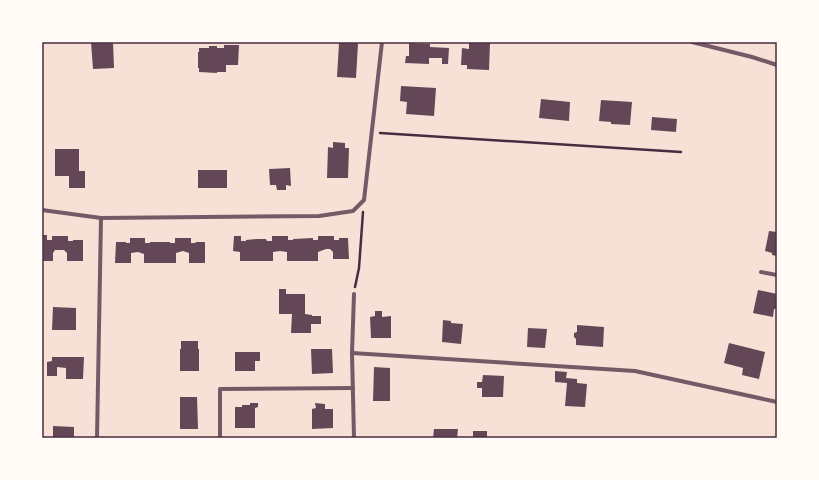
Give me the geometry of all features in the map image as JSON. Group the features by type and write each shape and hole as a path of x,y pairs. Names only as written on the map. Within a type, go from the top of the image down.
{"street":[{"path":"42,210 102,218 319,216 353,211 364,200 382,42"},
{"path":"692,42 777,65"},
{"path":"96,438 102,218"},
{"path":"761,272 777,275"},
{"path":"354,294 352,353 354,438"},
{"path":"352,353 636,371 777,402"},
{"path":"220,438 220,389 353,388"}],"path":[{"path":"372,133 681,152"},
{"path":"354,294 359,268 364,200"}],"building":[{"path":"91,42 113,42 114,68 93,69"},
{"path":"357,42 358,44 356,78 337,77 339,43"},
{"path":"469,42 490,43 489,70 467,69 467,65 461,65 462,48 469,49"},
{"path":"409,43 430,44 430,47 449,48 448,64 442,64 442,58 429,58 429,64 405,63 406,56 409,56"},
{"path":"224,45 239,45 238,65 226,65 226,72 199,72 199,48 217,46 217,48 224,48"},
{"path":"401,86 436,88 434,116 406,114 407,102 400,101"},
{"path":"541,99 570,102 569,121 539,118"},
{"path":"601,100 632,102 630,125 611,124 611,122 599,121"},
{"path":"652,117 677,119 676,132 651,130"},
{"path":"333,142 345,143 345,148 349,148 348,178 327,178 328,147 333,148"},
{"path":"55,149 79,149 79,171 85,171 85,188 69,188 69,176 55,176"},
{"path":"290,168 291,186 286,185 286,190 277,190 276,185 270,185 269,169"},
{"path":"198,170 227,170 227,188 198,188"},
{"path":"769,231 777,232 777,256 765,251"},
{"path":"43,235 47,235 47,240 52,240 52,236 68,236 68,241 83,240 83,261 67,261 67,253 64,250 55,250 53,253 53,261 42,261"},
{"path":"234,236 241,236 241,241 266,239 267,241 272,241 272,236 288,236 288,240 313,238 313,240 318,240 318,236 334,236 334,240 339,240 339,238 348,238 349,259 333,259 333,252 330,249 326,249 318,252 318,261 287,261 287,252 280,251 273,252 273,261 240,261 240,252 233,251"},
{"path":"130,238 145,238 145,243 175,243 175,238 191,238 191,243 205,242 205,263 189,263 189,253 183,251 176,253 176,263 144,263 144,254 138,252 131,253 131,263 115,263 116,242 130,243"},
{"path":"279,289 286,289 286,294 305,294 305,314 321,316 321,324 311,324 311,333 291,333 292,314 279,314"},
{"path":"758,290 777,294 777,309 774,309 773,317 753,313"},
{"path":"53,307 76,308 76,330 52,330"},
{"path":"375,311 382,311 382,317 391,316 391,338 371,338 370,317 375,316"},
{"path":"443,320 451,321 451,323 463,324 461,344 442,342"},
{"path":"577,325 604,327 603,347 576,345 574,333 577,332"},
{"path":"528,328 547,329 545,348 527,347"},
{"path":"181,341 198,341 199,371 180,371"},
{"path":"729,343 765,352 759,379 742,375 743,368 724,363"},
{"path":"311,349 332,349 333,373 312,374"},
{"path":"235,352 260,352 260,361 255,361 255,371 235,371"},
{"path":"52,357 84,357 83,379 66,379 66,368 57,367 57,376 47,376 47,362 52,361"},
{"path":"374,367 390,368 390,401 373,401"},
{"path":"555,371 567,372 566,378 577,379 577,383 587,384 585,407 565,406 567,383 555,382"},
{"path":"483,375 504,376 503,397 482,397 482,388 477,388 477,382 482,382"},
{"path":"180,397 197,397 198,429 180,429"},
{"path":"250,403 258,403 258,407 255,408 255,428 235,428 235,407 250,405"},
{"path":"315,403 325,404 325,409 333,409 333,428 312,429 312,409 316,408"},
{"path":"53,426 74,427 74,438 53,438"},
{"path":"434,429 458,429 457,438 433,438"},
{"path":"473,431 487,431 487,438 473,438"}]}
